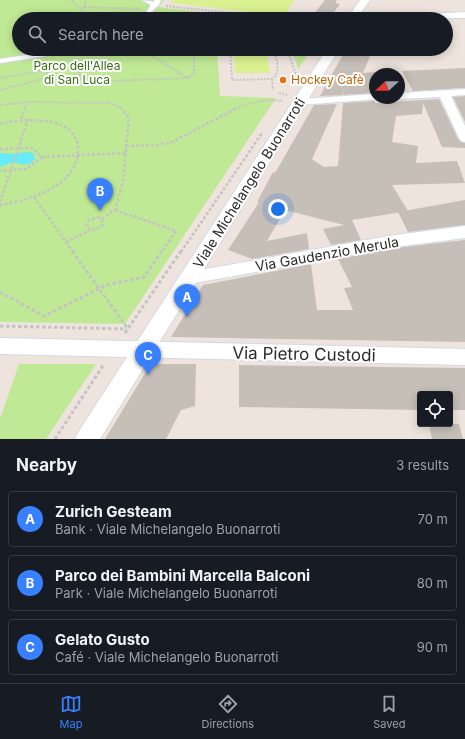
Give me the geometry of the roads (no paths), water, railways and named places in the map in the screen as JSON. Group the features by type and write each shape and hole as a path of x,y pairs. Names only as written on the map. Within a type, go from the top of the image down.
{"street":[{"path":"145,0 157,2 150,12"},
{"path":"357,12 365,0"},
{"path":"453,16 465,15"},
{"path":"0,61 34,56"},
{"name":"Viale Michelangelo Buonarroti","path":"87,439 189,278 293,96 327,56"},
{"path":"405,96 465,92"},
{"path":"444,93 465,138"},
{"path":"293,96 369,97"},
{"name":"Via Gaudenzio Merula","path":"189,278 395,241 465,232"},
{"name":"Via Pietro Custodi","path":"0,346 465,357"}],"water":[{"path":"28,152 35,155 35,159 28,164 10,163 0,167 1,153 12,154"}],"place":[{"name":"Hockey Cafè","path":"283,80"},
{"name":"Parco dei Bambini Marcella Balconi","path":"100,211"},
{"name":"Zurich Gesteam","path":"187,317"},
{"name":"Gelato Gusto","path":"148,375"}],"park label":[{"name":"Parco dell'Allea di San Luca","path":"77,73"}]}
